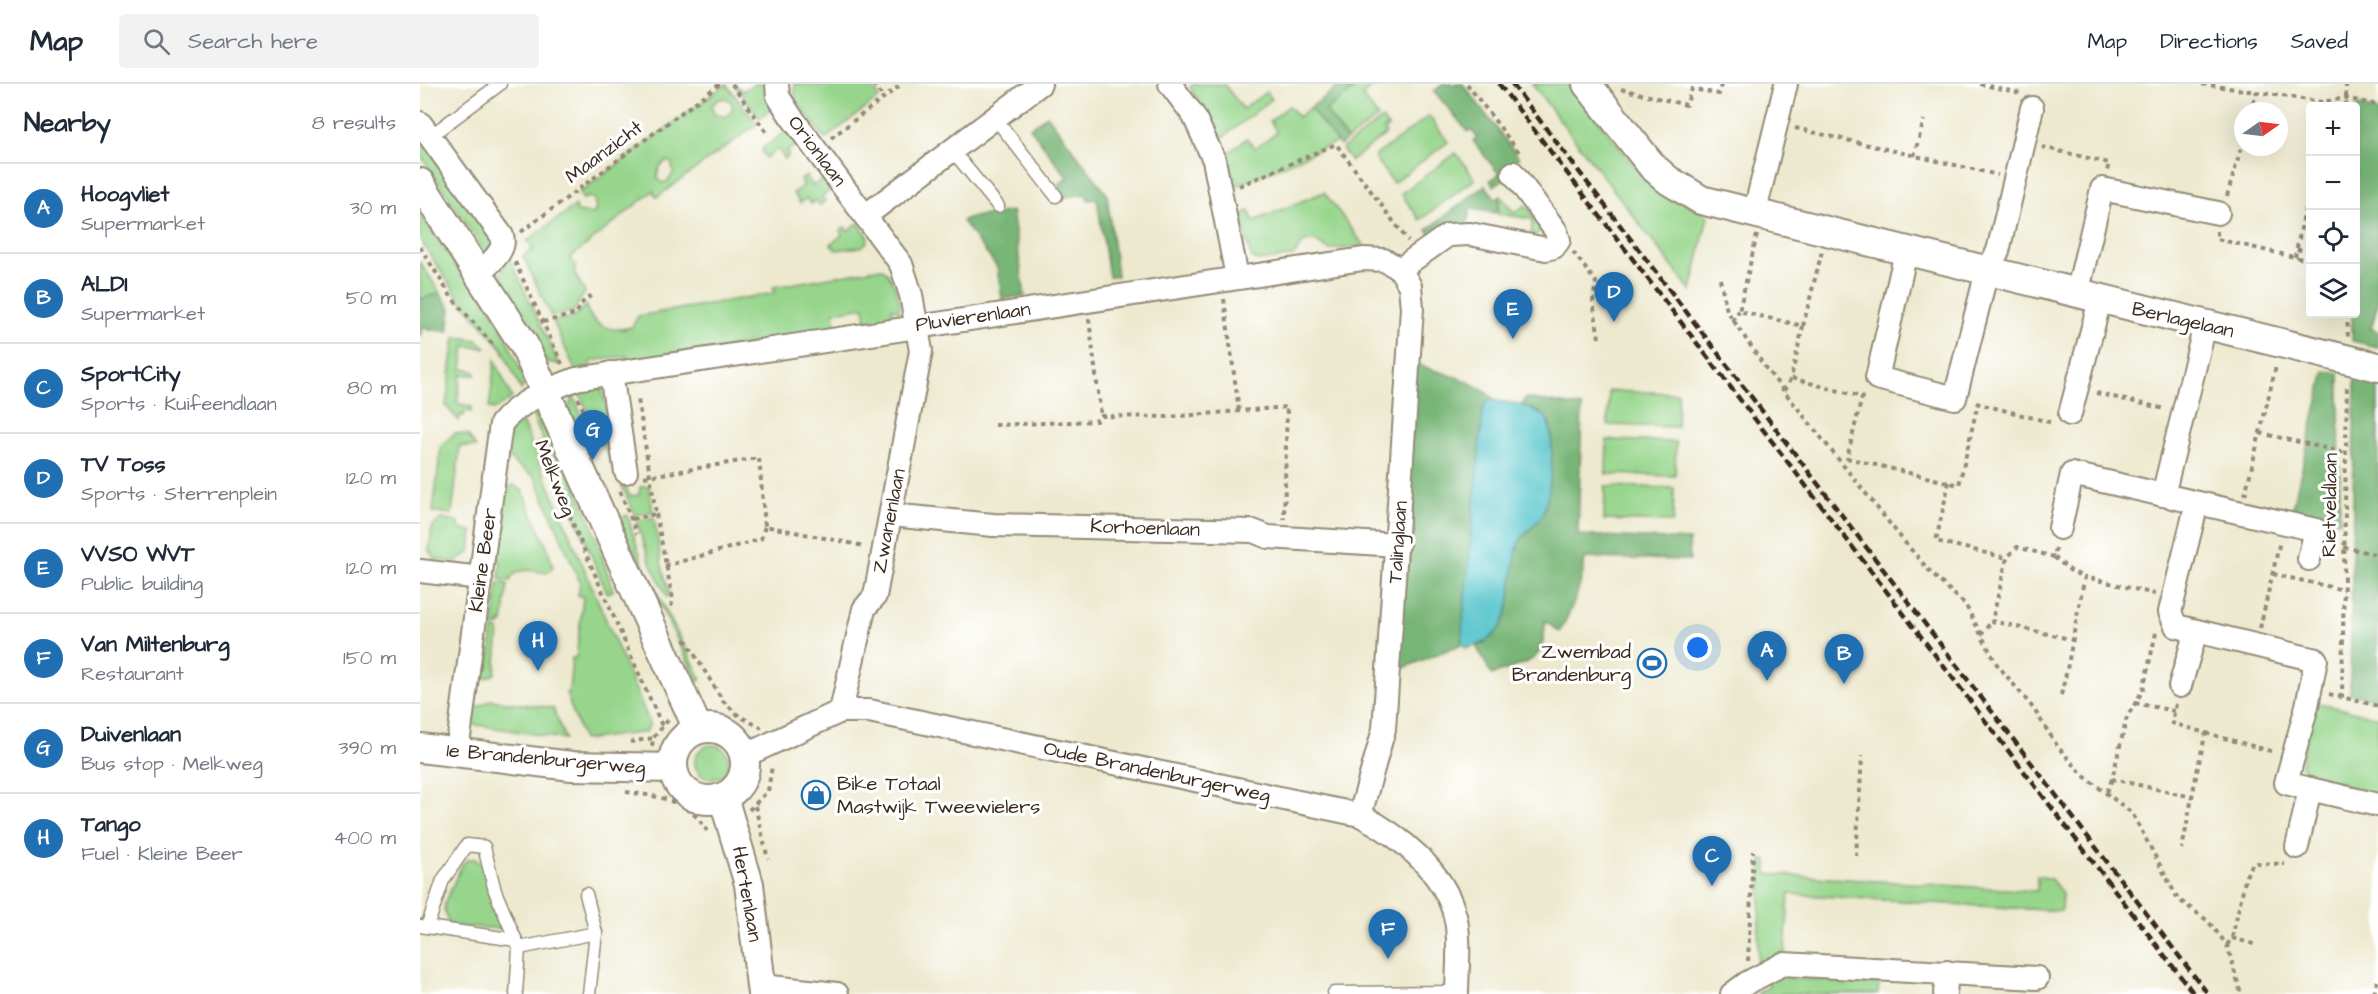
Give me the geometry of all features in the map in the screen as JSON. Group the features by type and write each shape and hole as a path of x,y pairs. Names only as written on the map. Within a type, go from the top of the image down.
{"street":[{"name":"Orionlaan","path":"777,84 778,96 901,264 918,325"},
{"path":"865,216 1040,84"},
{"path":"1170,84 1194,116 1214,160 1222,193 1229,279"},
{"path":"1758,216 1786,84"},
{"name":"Berlagelaan","path":"1591,89 1652,166 1668,180 1701,200 1826,233 2378,367"},
{"path":"1906,252 1877,378 1954,398 1988,271 1998,251 2024,142 2029,101"},
{"path":"425,130 504,242 501,251 480,273"},
{"path":"1400,269 1448,235 1470,234 1546,249 1554,247 1559,240 1556,231 1513,173"},
{"name":"Melkweg","path":"420,183 480,273 524,345 698,729"},
{"path":"2070,414 2077,388 2102,189 2217,213"},
{"name":"Pluvierenlaan","path":"546,392 576,379 610,373 1363,259 1384,260 1400,269"},
{"name":"Talinglaan","path":"1360,815 1384,729 1398,545 1412,308 1410,286 1400,269"},
{"name":"Zwanenlaan","path":"841,711 864,609 875,596 921,351 918,325"},
{"path":"2163,495 2205,325"},
{"path":"610,373 626,472"},
{"name":"Kleine Beer","path":"457,752 501,424 510,413 546,392"},
{"path":"2060,528 2073,474 2316,530 2309,559"},
{"path":"2197,503 2173,608 2176,626 2316,660 2307,706 2286,783 2378,805"},
{"name":"Korhoenlaan","path":"891,515 993,525 1252,531 1268,537 1398,545"},
{"path":"420,571 481,578"},
{"path":"2180,686 2196,631"},
{"name":"Oude Brandenburgerweg","path":"744,756 841,711 869,711 1360,815 1386,828 1420,858 1444,890 1456,916 1457,993"},
{"path":"698,729 721,730 736,741 744,756 741,780 723,797 701,799 691,795 682,788 673,768 673,756 678,744 698,729"},
{"name":"1e Brandenburgerweg","path":"420,748 572,765 673,768"},
{"path":"2297,847 2310,789"},
{"name":"Hertenlaan","path":"723,797 749,884 762,990"},
{"path":"1739,988 1783,964 1946,983 2037,978"},
{"path":"762,990 837,994"}],"lane":[{"path":"425,130 500,84"},
{"path":"995,118 1056,196"},
{"path":"952,150 998,206"},
{"path":"516,994 518,944 495,891 484,847 467,845 443,880 423,926 518,944 596,933"},
{"path":"586,894 596,933 589,994"},
{"path":"1334,993 1457,993"}],"path":[{"name":"Maanzicht","path":"504,242 720,84"},
{"path":"732,84 767,133"},
{"path":"873,84 884,98"},
{"path":"816,150 902,84"},
{"path":"1467,84 1522,156 1513,173"},
{"path":"1591,89 1616,88 1686,105 1692,89 1719,94 1721,84"},
{"path":"1980,84 2029,101"},
{"path":"2202,84 2316,102"},
{"path":"2346,84 2346,102"},
{"path":"2253,102 2256,92"},
{"path":"2334,102 2345,98 2378,105"},
{"path":"1914,156 1924,120"},
{"path":"1776,124 2015,179"},
{"path":"2024,142 2109,163 2102,189"},
{"path":"1222,193 1336,144 1418,255"},
{"path":"2240,156 2232,187 2217,213 2217,240 2306,260"},
{"path":"2295,257 2306,205"},
{"path":"1732,321 1739,311 1758,216"},
{"path":"1784,391 1791,378 1826,233"},
{"path":"1559,240 1579,258 1596,282 1593,302 1599,338"},
{"path":"420,247 452,298 496,348"},
{"path":"2297,249 2306,252"},
{"path":"1229,279 1239,411"},
{"path":"1720,279 1727,311 1732,321 1784,391 1914,553 1965,604 1995,663 2033,708 2058,747 2084,776 2132,813 2178,899 2208,921 2227,945 2241,994"},
{"path":"543,322 576,314 582,303 594,293"},
{"path":"1086,301 1101,416"},
{"path":"1739,311 1803,326"},
{"name":"Rietveldlaan","path":"2347,318 2342,698 2378,706"},
{"path":"2241,514 2282,344"},
{"path":"1791,378 1862,396 1846,462 1842,464"},
{"path":"2077,388 2183,413"},
{"path":"1954,398 2067,427 2070,414"},
{"path":"1847,458 1959,485 1978,403"},
{"path":"995,425 1096,421 1101,416 1169,417 1287,407 1284,453 1287,471 1282,537"},
{"path":"2260,433 2346,453"},
{"name":"Melkweg","path":"538,437 578,536 662,726 653,738"},
{"path":"626,472 632,480 759,458 765,526 761,539 665,566"},
{"path":"1949,482 1936,541 2007,558"},
{"path":"656,514 665,566 674,600 670,610"},
{"path":"2256,645 2284,523"},
{"path":"765,526 884,550"},
{"path":"2054,557 2060,528"},
{"path":"1981,635 1992,621 2007,558 2017,547 2054,557 2072,572 2173,608 2157,631 2143,690 2127,717 2107,792"},
{"path":"2344,547 2378,555"},
{"path":"2273,574 2344,590"},
{"path":"2061,695 2074,640 2073,627 2085,576"},
{"path":"1992,621 2074,640"},
{"path":"2180,686 2172,723 2292,757"},
{"path":"723,701 739,717 760,724 771,743 772,776 768,791 755,806"},
{"path":"2135,703 2174,711"},
{"path":"2182,849 2206,733"},
{"path":"1856,856 1862,756"},
{"path":"2112,779 2192,797"},
{"path":"660,796 680,804 703,823"},
{"path":"2227,945 2232,938 2246,876 2253,863 2291,864 2297,847"},
{"path":"1739,988 1753,851"},
{"path":"2232,938 2257,945"},
{"path":"2374,994 2378,978"}],"green space":[{"path":"726,84 757,124 657,197 653,191 570,258 576,266 574,272 585,292 573,312 551,316 523,256 533,249 527,241 575,206 577,212 593,214 596,209 594,199 590,197 583,199 579,193","holes":["726,98 732,103 732,111 726,117 714,114 712,105 719,99","666,161 672,163 673,174 668,181 662,183 657,178 659,168"]},
{"path":"734,84 743,91 754,84 763,84 772,109 759,118"},
{"path":"794,84 869,84 880,97 825,139 795,99"},
{"path":"1195,84 1224,84 1243,109 1266,92 1272,99 1221,139 1190,87"},
{"path":"1342,84 1360,84 1326,111 1347,140 1340,146 1310,108"},
{"path":"1360,84 1375,84 1362,95 1378,117 1347,140 1325,111"},
{"path":"1443,84 1463,84 1519,158 1500,171 1505,178 1494,186 1490,181 1499,174 1473,141 1477,137 1471,130 1468,132 1434,91"},
{"path":"1532,84 1570,84 1645,180 1708,216 1691,291"},
{"path":"1289,106 1298,117 1310,108 1337,142 1234,187 1226,155 1247,138 1255,148 1277,132 1270,121"},
{"path":"2360,106 2378,111 2378,302 2371,329 2378,331 2378,347 2352,341 2352,318 2360,318"},
{"path":"1047,115 1107,194 1117,276 1109,277 1097,199 1088,200 1086,194 1065,197 1057,186 1067,177 1030,128"},
{"path":"1429,116 1448,142 1393,183 1374,157"},
{"path":"1382,119 1388,127 1384,130 1386,134 1351,161 1342,149"},
{"path":"787,131 798,143 787,152 789,155 785,159 778,149 766,158 762,152 763,148"},
{"path":"420,134 492,239 491,245 481,257 476,250 481,246 420,154"},
{"path":"1456,153 1475,179 1420,220 1401,194"},
{"path":"806,176 813,186 823,179 832,189 822,197 825,201 820,205 816,200 811,204 807,198 800,203 793,193 804,185 801,180"},
{"path":"1485,185 1496,199 1500,197 1496,213 1470,209 1467,225 1432,236 1427,230"},
{"path":"1324,192 1364,246 1329,250 1315,241 1304,242 1293,256 1259,261 1251,257 1241,215 1249,211 1254,221"},
{"path":"1501,196 1514,213 1525,205 1541,226 1541,231 1535,235 1531,234 1533,219 1498,214"},
{"path":"1012,211 1025,296 1002,299 997,267 962,221 967,218"},
{"path":"420,213 457,268 463,264 502,328 526,382 521,390 502,348 459,298 420,240"},
{"path":"858,223 868,236 867,242 861,247 836,250 831,244 842,235 840,231 845,227 848,231"},
{"path":"511,261 559,364 546,362 499,280 504,265"},
{"path":"420,262 440,293 420,299"},
{"path":"881,268 889,276 898,294 900,307 899,312 893,308 891,312 895,316 892,317 893,322 867,326 864,307 834,312 836,331 627,362 626,356 591,361 592,367 575,370 553,321 574,317 586,305 588,312 597,323 610,328 624,329 632,327 638,316 774,293 773,287"},
{"path":"440,293 451,309 448,332 422,328 420,337 420,299"},
{"path":"455,337 478,340 486,348 465,346 462,369 474,371 476,375 461,375 457,403 472,407 471,412 465,411 464,416 460,415 459,421 446,406"},
{"path":"495,360 512,398 496,409 489,408"},
{"path":"1416,364 1467,381 1495,400 1490,400 1471,541 1462,644 1396,671"},
{"path":"2325,371 2339,373 2340,522 2292,510"},
{"path":"2355,374 2378,379 2378,700 2350,694"},
{"path":"598,388 602,390 622,477 630,496 639,495 640,487 649,486 653,512 635,515 578,390"},
{"path":"1609,391 1678,393 1677,427 1608,425"},
{"path":"573,396 591,435 580,441 568,408"},
{"path":"1525,398 1582,407 1578,535 1689,540 1690,560 1585,558 1579,587 1560,632 1545,621 1542,646 1532,660 1492,675 1476,646 1485,643 1520,540 1538,521 1544,509 1550,475 1552,435 1549,422 1540,412 1522,406"},
{"path":"533,416 544,416 591,521 613,591 607,593"},
{"path":"520,417 650,724 646,732 583,740 566,693 569,693 572,658 576,658 583,597 578,595 580,582 535,477 515,464 505,452 507,433"},
{"path":"455,433 468,435 476,447 460,446 452,514 433,512 441,446"},
{"path":"1607,440 1676,442 1675,476 1606,474"},
{"path":"513,485 522,490 548,549 553,568 547,573 521,571 516,573 510,581 499,579 501,561 498,560 505,507 499,499 501,490"},
{"path":"1605,486 1674,488 1673,522 1604,520"},
{"path":"627,515 645,570 701,678 698,682 618,519"},
{"path":"654,517 662,567 670,595 667,597 650,562 636,520"},
{"path":"441,519 459,522 459,529 472,531 470,552 455,562 435,559 429,551 432,527"},
{"path":"498,583 508,584 503,623 500,622 500,626 493,626"},
{"path":"493,629 499,630 495,674 484,679 477,674 478,666 489,661"},
{"path":"491,700 553,708 565,739 471,724 474,709"},
{"path":"2313,702 2378,717 2378,795 2308,778 2301,765"},
{"path":"712,745 724,750 729,762 724,774 712,779 700,774 695,762 700,750"},
{"path":"468,859 475,859 482,864 502,924 500,929 454,926 448,922 444,909 445,902 462,865"},
{"path":"1762,860 1767,860 1767,874 2037,891 2037,876 2051,879 2062,893 2061,911 1789,894 1785,953 1757,969"},
{"path":"1786,970 1786,978 1879,983 1878,994 1757,994 1770,986 1766,980"}],"water":[{"path":"1490,400 1519,404 1545,416 1551,437 1550,480 1542,515 1519,543 1504,621 1496,633 1484,643 1466,648 1462,644 1462,630 1483,409 1485,403"}],"railway":[{"path":"1499,84 2194,994"},
{"path":"1512,84 2208,994"}],"place":[{"name":"TV Toss","path":"1614,322"},
{"name":"VVSO WVT","path":"1513,339"},
{"name":"Duivenlaan","path":"593,460"},
{"name":"Zwembad Brandenburg","path":"1652,663"},
{"name":"Tango","path":"538,671"},
{"name":"Hoogvliet","path":"1767,681"},
{"name":"ALDI","path":"1844,684"},
{"name":"Bike Totaal Mastwijk Tweewielers","path":"816,795"},
{"name":"SportCity","path":"1712,886"},
{"name":"Van Miltenburg","path":"1388,959"}]}
